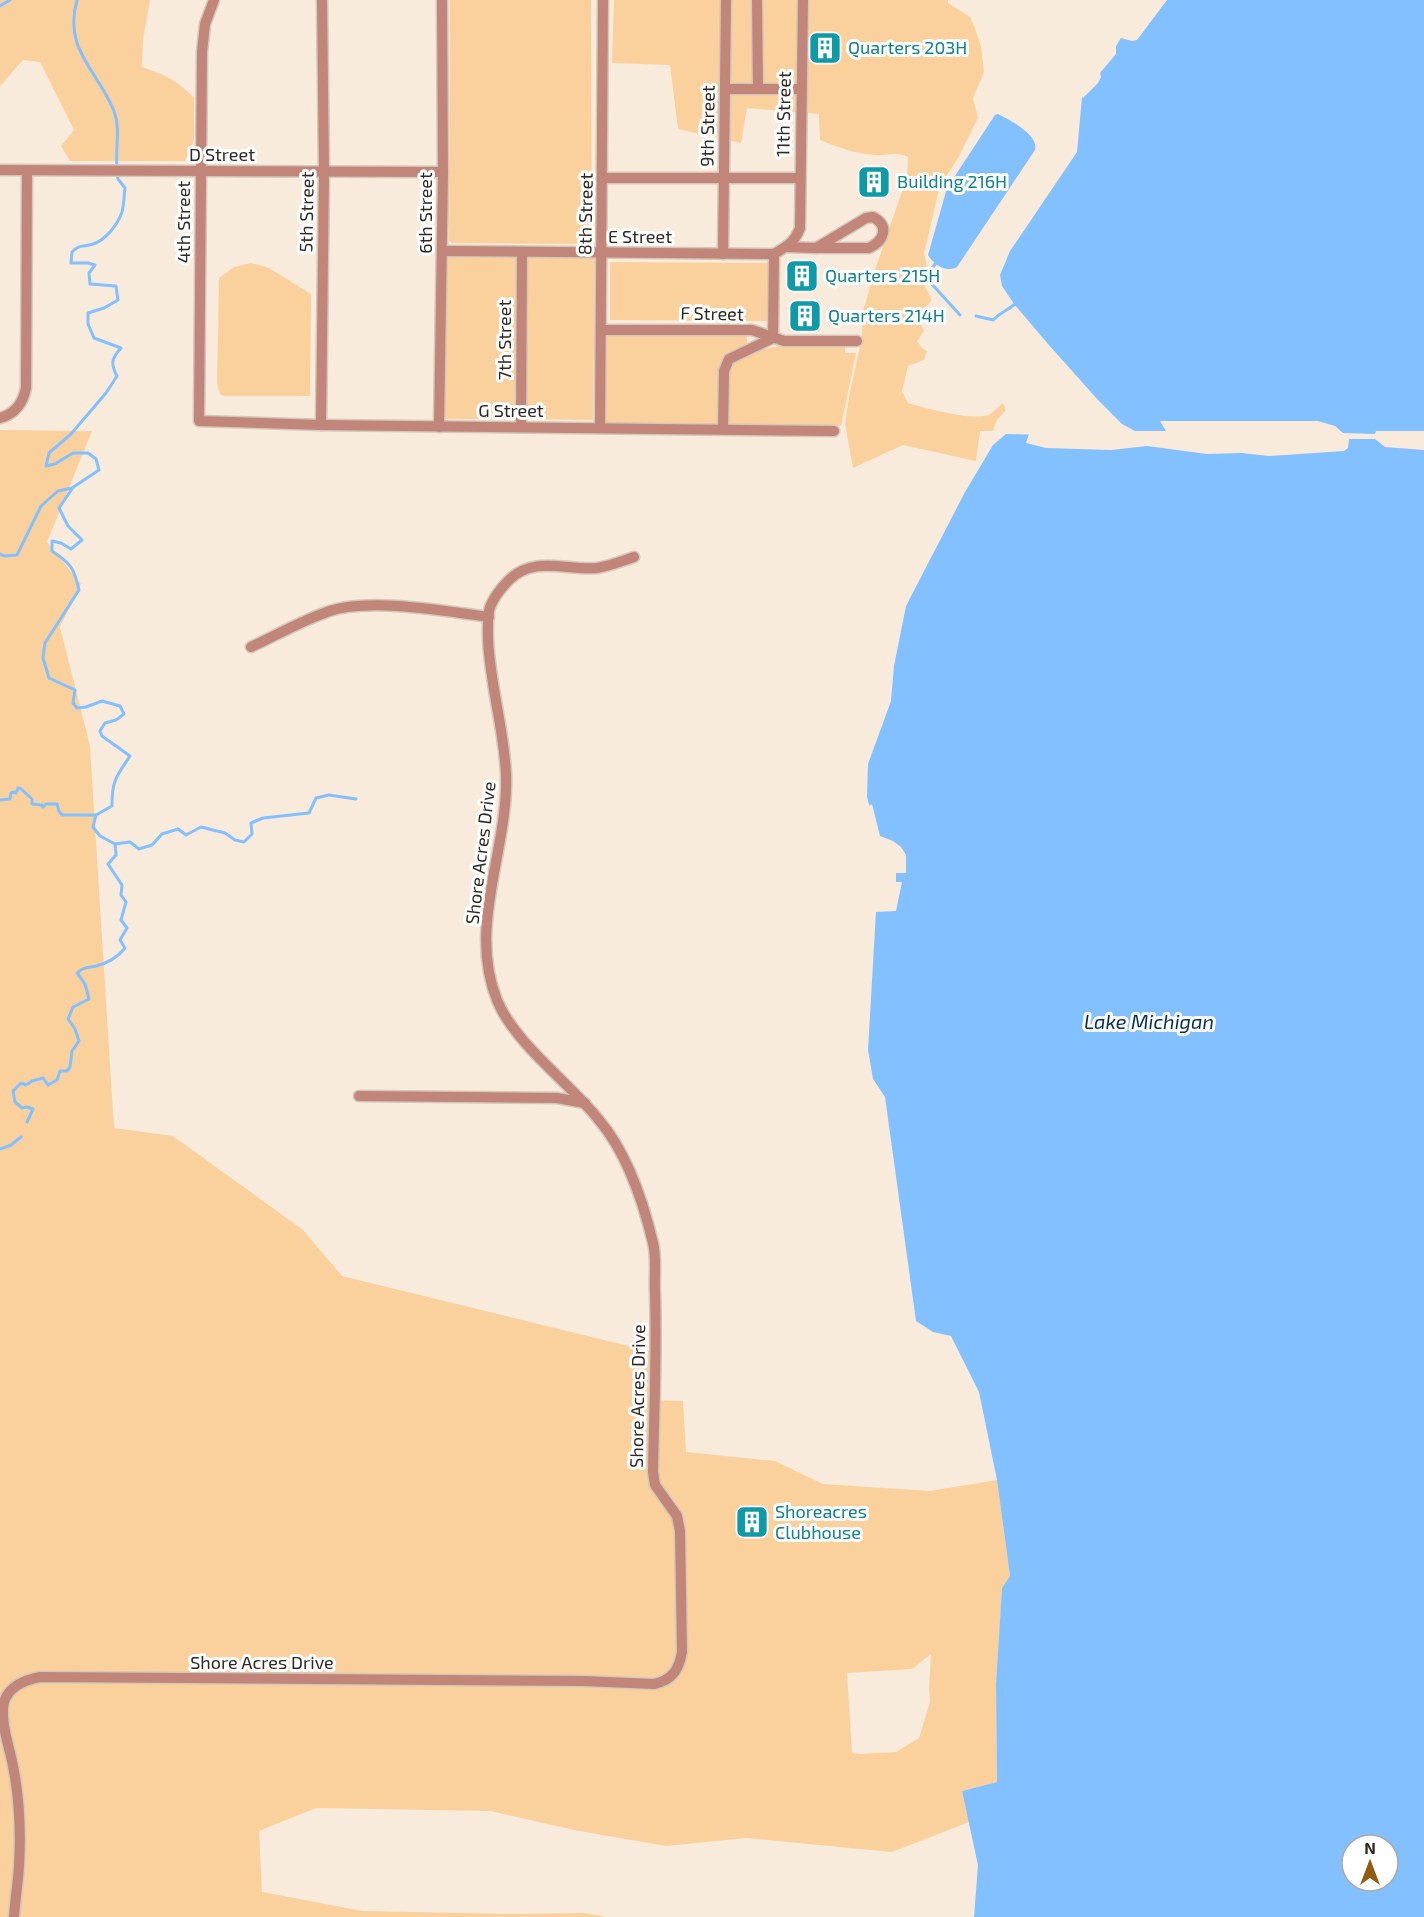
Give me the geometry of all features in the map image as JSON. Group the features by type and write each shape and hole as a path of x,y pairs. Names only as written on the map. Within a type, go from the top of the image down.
{"street":[{"name":"4th Street","path":"199,409 202,52 205,24 214,0"},
{"name":"5th Street","path":"321,425 324,172 322,0"},
{"name":"6th Street","path":"439,427 443,172 442,0"},
{"name":"8th Street","path":"600,427 603,0"},
{"name":"9th Street","path":"723,254 726,0"},
{"path":"757,0 758,89"},
{"name":"11th Street","path":"800,228 803,0"},
{"path":"725,89 801,89"},
{"name":"D Street","path":"0,170 443,172"},
{"path":"0,418 10,414 23,400 26,388 27,171"},
{"path":"603,178 800,178"},
{"path":"786,247 816,248 869,248 880,240 884,230 876,218 866,218 816,248"},
{"path":"723,429 724,371 729,359 773,338 774,254 797,237 800,228"},
{"path":"800,228 816,248"},
{"name":"E Street","path":"442,251 774,254"},
{"name":"7th Street","path":"521,427 522,252"},
{"name":"F Street","path":"601,330 752,330 784,341 857,341"},
{"name":"G Street","path":"199,409 199,422 834,431"},
{"name":"Shore Acres Drive","path":"14,1917 19,1865 17,1795 13,1763 2,1718 3,1703 8,1693 26,1680 47,1677 654,1683 663,1682 678,1670 682,1652 680,1531 677,1516 655,1485 653,1472 655,1327 653,1245 638,1194 618,1146 600,1120 512,1026 497,1000 488,965 490,893 504,822 507,792 506,768 489,658 490,606 512,577 526,569 540,565 601,567 634,557"},
{"path":"250,647 327,611 348,607 388,606 489,617"},
{"path":"359,1096 557,1098 585,1104"}],"shaded area":[{"path":"0,0 150,0 143,40 142,67 170,79 194,98 194,140 185,161 70,161 61,146 74,130 40,62 23,60 0,86"},
{"path":"450,0 591,0 592,241 589,244 452,243 449,241"},
{"path":"614,0 948,0 948,3 970,17 981,46 984,72 973,98 978,118 958,158 940,186 924,253 927,267 922,281 932,300 918,316 924,331 917,341 927,351 924,360 908,366 902,391 908,403 960,415 988,415 1003,403 1006,410 997,420 993,431 980,431 976,461 903,445 853,468 845,424 862,337 863,311 907,177 908,157 900,154 861,153 820,140 819,114 747,108 741,143 678,129 670,65 612,63"},
{"path":"446,257 516,258 515,419 445,419"},
{"path":"527,257 595,258 593,420 525,419"},
{"path":"610,262 768,263 768,321 610,320"},
{"path":"251,263 269,268 311,294 310,396 224,396 220,394 217,384 219,278 234,267"},
{"path":"604,335 747,336 747,346 728,354 719,367 718,425 603,424"},
{"path":"780,346 845,347 845,353 856,353 841,426 727,425 726,391 730,369 745,355"},
{"path":"0,430 92,431 47,542 81,584 60,627 90,746 114,1128 173,1136 303,1230 342,1276 649,1351 648,1400 683,1401 686,1452 775,1461 823,1484 930,1491 997,1480 1010,1576 1002,1588 996,1684 997,1782 962,1791 969,1822 892,1852 747,1838 666,1846 574,1830 490,1811 316,1808 259,1831 262,1892 363,1911 585,1913 606,1917 0,1917","holes":["931,1654 930,1702 919,1738 896,1752 852,1753 847,1673 912,1669"]}],"water":[{"name":"Lake Michigan","path":"1148,0 1424,0 1424,1917 974,1917 978,1865 962,1791 997,1782 996,1684 1002,1588 1010,1576 997,1480 979,1392 951,1336 933,1332 916,1321 885,1097 873,1079 868,1050 876,912 896,911 902,882 896,882 896,873 902,873 899,852 878,837 867,797 868,764 891,701 894,666 906,606 965,492 993,445 1006,434 1269,439 1269,433 1135,431 1122,424 1048,344 1002,286 1000,275 1010,251 1077,152 1082,97 1088,82"},
{"path":"998,114 1028,134 1033,139 1035,150 957,267 945,268 937,265 928,255 947,188 995,115"}],"pier":[{"path":"1144,0 1167,0 1137,40 1121,38 1116,46 1116,54 1100,73 1098,83 1083,98 1082,90 1091,68 1094,51 1102,40 1139,8"},
{"path":"1160,421 1318,421 1335,426 1343,433 1424,431 1424,450 1385,447 1375,439 1349,439 1348,448 1344,451 1269,456 1242,453 1207,454 1147,446 1111,450 1046,448 1026,443 1029,434 1002,434 1004,432 1166,431"},
{"path":"872,804 880,836 893,841 906,855 906,873 894,873 895,870 899,870 896,854 876,838 866,808"}],"waterway":[{"path":"0,6 10,0"},
{"path":"77,0 74,33 84,58 114,111 117,132 117,167"},
{"path":"0,554 17,555 41,506 58,491 72,488 99,470 96,459 88,453 73,453 55,464 46,466 49,453 71,434 106,393 117,376 113,368 113,361 121,348 94,338 88,324 88,313 118,300 116,286 90,284 89,273 95,265 71,263 72,252 75,249 98,242 111,231 120,217 125,188 118,179 117,173"},
{"path":"936,263 926,276 960,315"},
{"path":"976,316 993,320 1015,304"},
{"path":"0,800 10,799 11,793 16,793 20,788 32,799 32,804 43,807 46,804 57,804 62,815 96,815 112,806 116,779 130,756 102,736 100,731 105,723 116,720 124,714 120,706 102,701 77,708 73,703 75,690 49,678 43,658 45,643 79,590 70,566 52,551 52,541 71,549 82,540 68,526 59,508 72,489"},
{"path":"115,844 130,842 139,849 152,845 162,834 178,829 186,835 201,827 225,833 235,840 244,842 252,834 251,823 263,818 309,813 316,798 329,795 356,799"},
{"path":"27,1122 33,1109 22,1108 15,1102 13,1091 21,1083 26,1085 43,1078 48,1085 57,1080 60,1071 67,1071 70,1067 72,1051 79,1041 68,1019 73,1007 89,999 85,984 77,973 109,961 125,948 120,940 127,928 121,920 126,902 121,895 122,885 108,864 116,855 115,844 100,836 93,827 96,815"},
{"path":"0,1149 11,1145 21,1137"}],"place":[{"name":"Quarters 203H","path":"825,48"},
{"name":"Building 216H","path":"874,182"},
{"name":"Quarters 215H","path":"802,276"},
{"name":"Quarters 214H","path":"805,316"},
{"name":"Shoreacres Clubhouse","path":"752,1522"}]}
